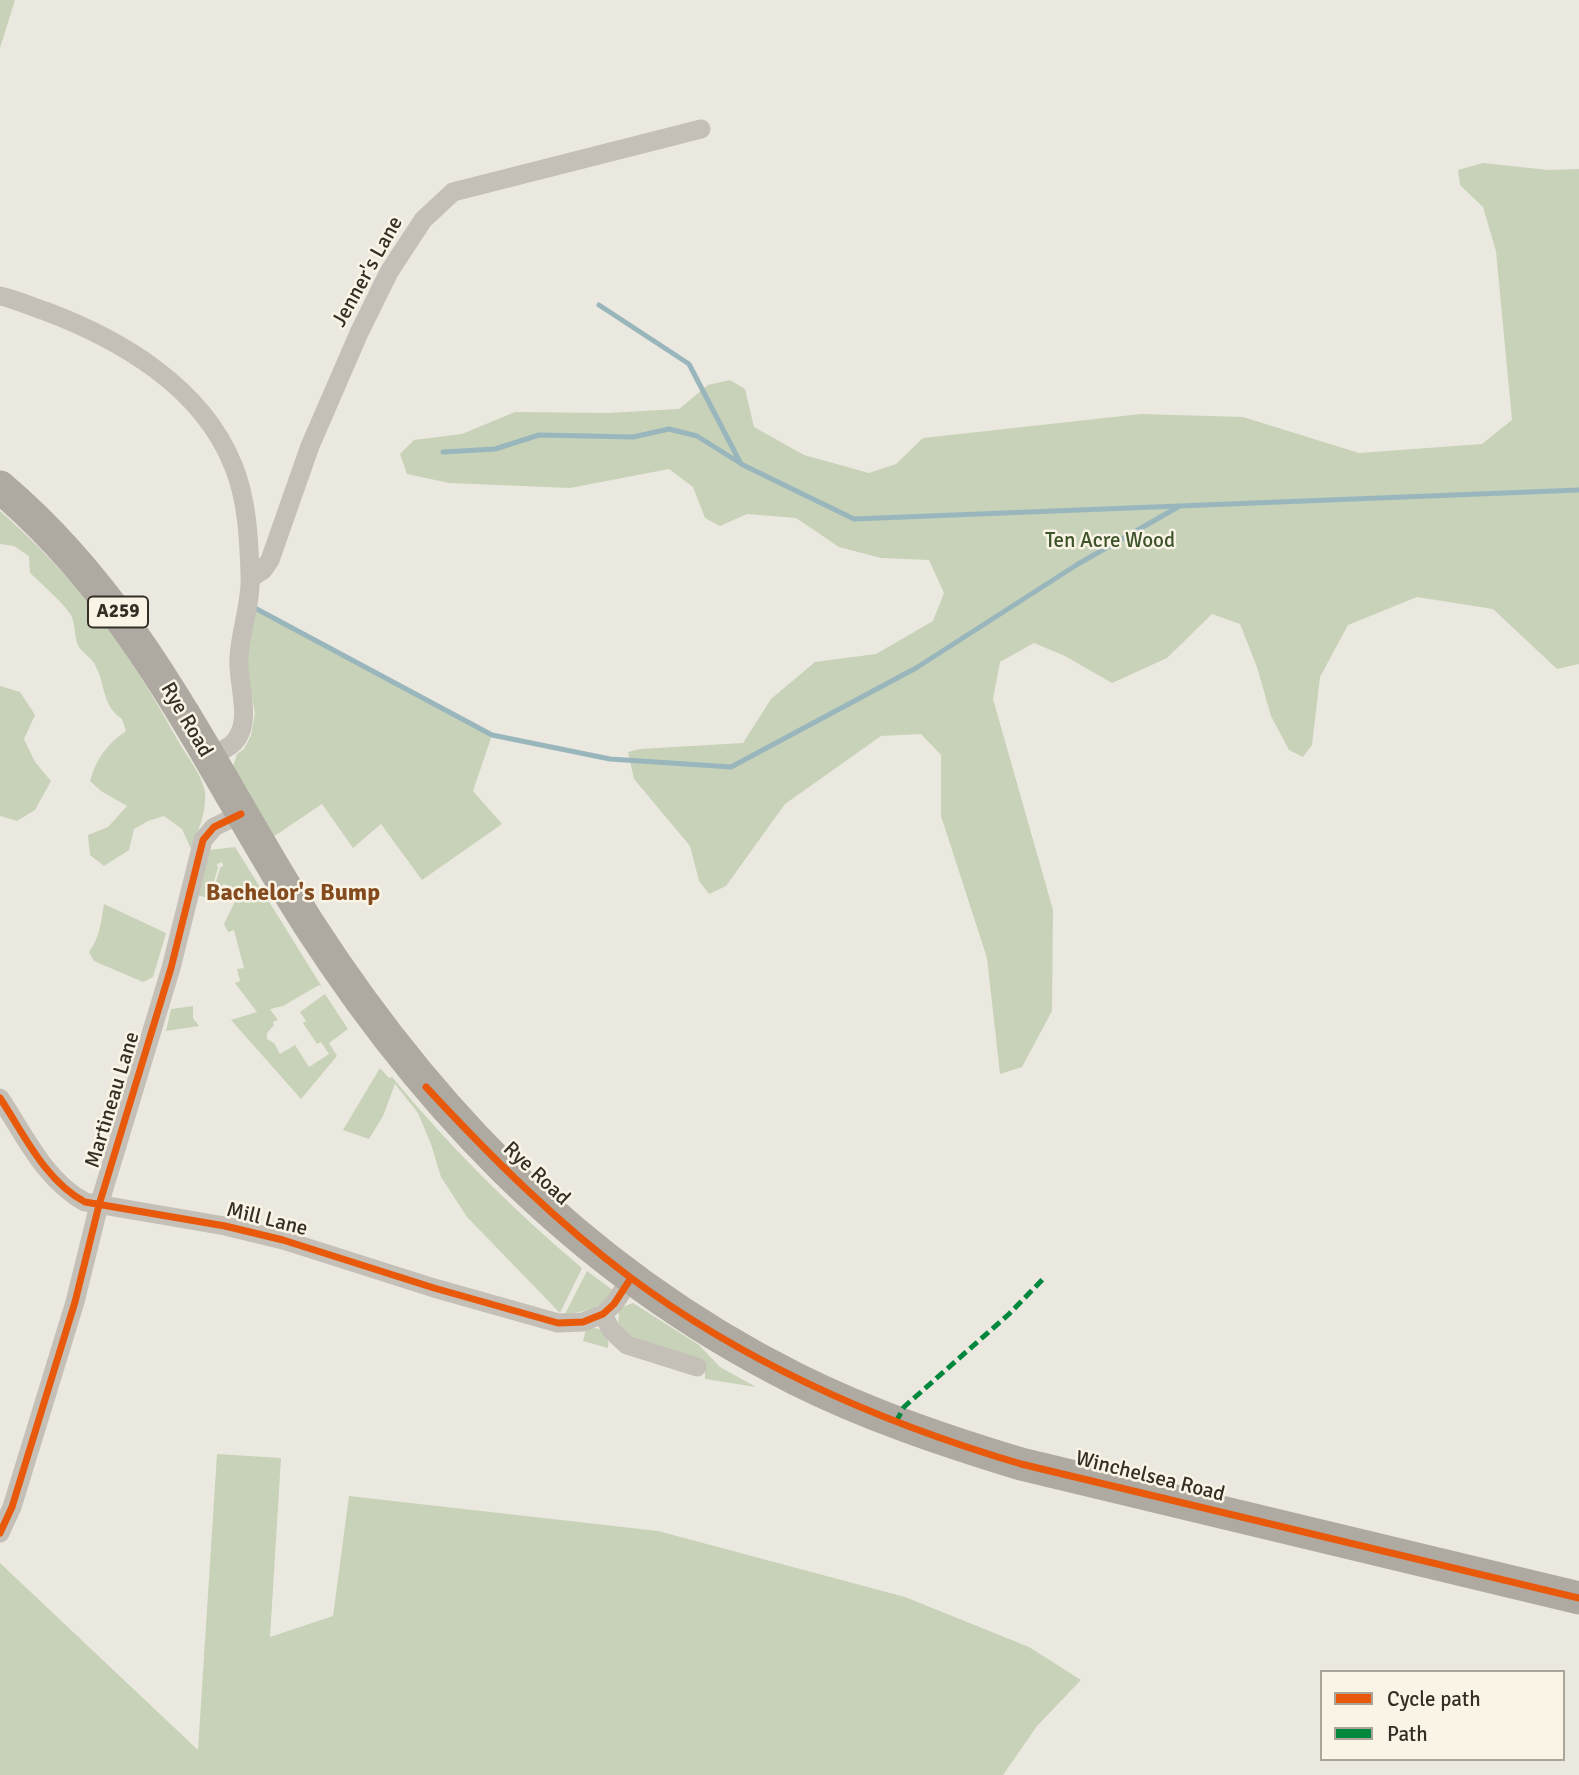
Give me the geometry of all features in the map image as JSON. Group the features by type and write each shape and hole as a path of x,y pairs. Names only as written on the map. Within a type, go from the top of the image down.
{"highway":[{"name":"Rye Road","path":"0,487 73,557 117,611 169,689 241,814 343,977 387,1039 426,1087 514,1178 631,1278 730,1342"},
{"name":"Winchelsea Road","path":"730,1342 801,1381 908,1427 976,1450 1047,1470 1579,1598"}],"street":[{"name":"Jenner's Lane","path":"251,578 263,570 270,560 310,446 359,333 390,272 423,220 453,192 701,129"},
{"path":"0,296 76,323 120,344 165,378 199,410 219,436 233,465 242,492 251,578 239,659 244,724 231,745 208,758"},
{"name":"Martineau Lane","path":"0,1533 12,1507 75,1302 99,1205 171,968 203,840 214,827 241,814"},
{"name":"Mill Lane","path":"0,1098 48,1171 74,1196 85,1202 225,1226 284,1240 434,1288 558,1323 583,1322 603,1314"},
{"path":"631,1278 614,1304 603,1314 611,1330 627,1345 697,1367"}],"green space":[{"path":"0,0 15,0 0,48"},
{"name":"Ten Acre Wood","path":"1483,163 1548,170 1579,169 1579,664 1557,669 1493,609 1417,597 1348,625 1320,677 1312,745 1303,757 1289,750 1271,716 1257,667 1240,624 1212,614 1167,658 1112,683 1065,656 1034,643 1000,662 993,699 1053,910 1052,1011 1022,1067 1000,1074 987,958 941,816 941,755 921,734 881,736 785,804 726,886 709,894 699,881 690,846 634,779 628,752 743,743 771,699 815,662 876,654 933,621 944,593 929,560 881,558 839,547 796,518 747,514 720,526 705,518 693,487 669,469 570,488 449,483 407,474 400,454 414,440 462,434 515,412 607,413 679,409 708,385 730,380 745,389 754,427 804,455 869,473 896,464 923,438 1141,414 1243,417 1359,453 1482,444 1512,420 1496,251 1483,207 1460,185 1458,170"},
{"path":"0,511 53,562 100,617 141,677 198,772 205,792 205,806 191,849 182,829 164,816 134,829 129,850 104,866 90,855 88,835 108,827 127,806 101,791 90,781 103,753 126,731 122,719 110,707 94,663 77,644 71,615 30,573 29,556 14,546 0,544"},
{"path":"251,606 492,735 473,791 502,824 422,880 381,824 353,848 322,804 273,837 232,770 237,754 244,749 251,735 255,713 247,674"},
{"path":"0,686 20,692 35,715 24,739 35,762 51,781 35,810 17,821 0,816"},
{"path":"235,847 322,987 319,985 283,1006 270,1009 278,1020 273,1022 267,1039 274,1043 280,1054 295,1045 309,1067 329,1054 321,1042 317,1044 303,1023 306,1021 300,1012 325,994 348,1029 329,1043 337,1056 301,1099 231,1020 257,1012 235,983 240,981 237,969 244,968 234,930 228,932 224,924 239,893 224,884 213,892 223,866 222,862 217,864 209,898 196,895 209,850"},
{"path":"104,904 166,933 153,977 143,982 94,961 89,952 98,935"},
{"path":"193,1006 193,1018 199,1026 166,1031 171,1009"},
{"path":"380,1068 389,1078 392,1077 483,1177 531,1224 582,1268 560,1313 467,1217 441,1177 418,1113 395,1084 383,1116 369,1139 343,1130"},
{"path":"587,1271 614,1291 592,1308 565,1314"},
{"path":"633,1303 699,1345 720,1367 756,1387 705,1379 705,1365 628,1336 618,1324 619,1312 622,1307"},
{"path":"586,1329 605,1333 608,1348 583,1341"},
{"path":"217,1454 281,1458 270,1637 333,1616 349,1496 658,1531 905,1597 1029,1647 1081,1680 1037,1726 1003,1775 0,1775 0,1563 198,1750"}],"waterway":[{"path":"599,305 689,364 741,464 854,519 1579,490"},
{"path":"443,452 495,449 539,435 633,437 669,429 697,436 740,463"},
{"path":"253,607 492,735 610,759 731,767 916,668 1078,564 1178,507"}],"marked path":[{"path":"896,1422 904,1407 1009,1314 1043,1279"}],"cycle path":[{"path":"0,1533 12,1507 75,1302 99,1205 171,968 203,840 214,827 241,814"},
{"path":"426,1087 524,1187 603,1257 631,1278 722,1338 769,1364 867,1410 969,1448 1021,1464 1579,1598"},
{"path":"0,1098 47,1169 58,1182 85,1202 225,1226 283,1240 434,1288 558,1323 583,1322 603,1314 614,1304 631,1278"}],"district":[{"name":"Bachelor's Bump","path":"293,894"}]}
